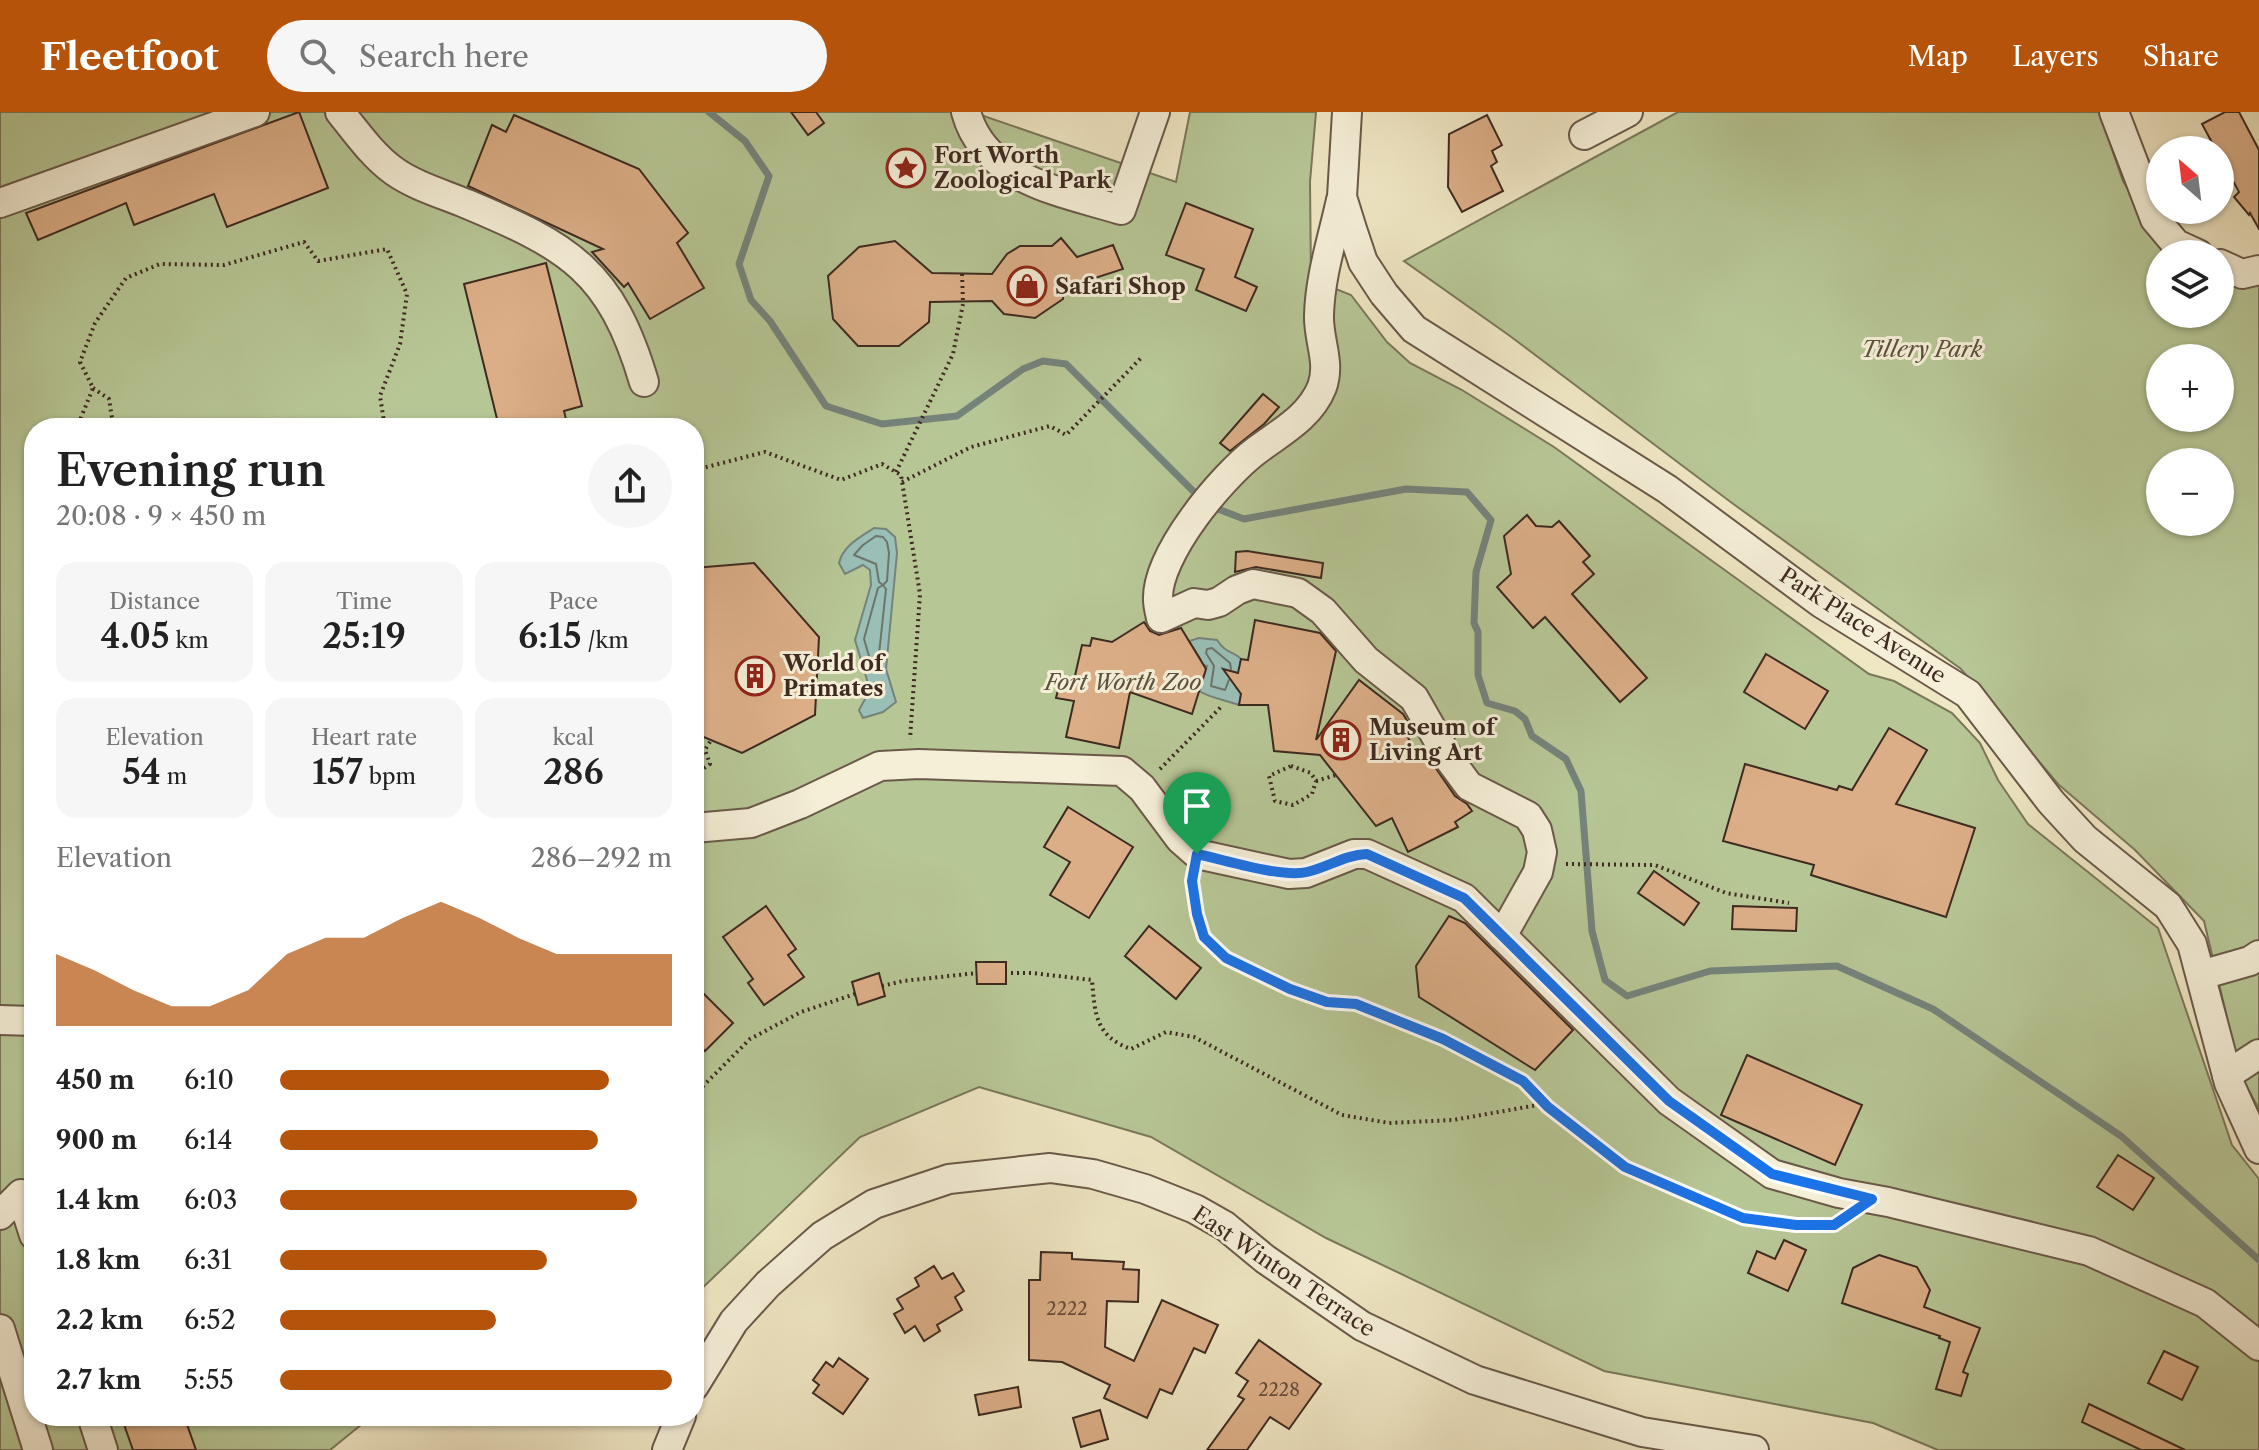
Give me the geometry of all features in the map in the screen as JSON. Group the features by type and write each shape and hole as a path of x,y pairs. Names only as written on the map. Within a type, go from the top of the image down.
{"street":[{"path":"0,203 255,112"},
{"path":"340,112 393,170 509,221 550,242 581,265 604,290 631,339 644,382"},
{"path":"966,112 969,123 992,156 1024,180 1121,210 1155,112"},
{"name":"Park Place Avenue","path":"1347,112 1342,197 1363,262 1384,294 1414,329 1667,489 1821,603 1968,694 2027,773 2085,839 2168,906 2192,944 2227,1075 2259,1149"},
{"path":"1584,135 1628,112"},
{"path":"2114,112 2155,219 2173,240"},
{"path":"1342,197 1323,284 1319,318 1326,359 1322,386 1310,409 1245,461 1187,524 1176,542 1160,588 1157,599 1161,618 1194,603 1208,605 1219,602 1253,584 1298,593 1323,611 1366,660 1414,698 1449,759 1469,786 1528,816 1537,830 1542,852 1538,872 1502,936"},
{"path":"2234,270 2242,274 2259,270"},
{"path":"704,827 751,823 800,804 880,766 1122,771 1142,788 1180,839 1197,854 1289,874 1306,873 1354,854 1367,854 1464,898 1669,1101 1772,1174 2089,1251 2205,1303 2259,1346"},
{"path":"2201,975 2250,961 2259,955"},
{"path":"0,1020 24,1021"},
{"path":"2227,1075 2259,1054"},
{"name":"East Winton Terrace","path":"704,1370 734,1321 768,1284 822,1236 874,1204 949,1179 1050,1168 1093,1174 1145,1189 1195,1209 1225,1226 1265,1259 1362,1326 1475,1380 1642,1432 1754,1450"},
{"path":"0,1215 21,1194 24,1203"},
{"path":"0,1329 24,1405"},
{"path":"30,1426 38,1450"},
{"path":"95,1426 103,1450"},
{"path":"667,1450 677,1426"}],"path":[{"path":"112,418 109,399 93,388 80,362 95,323 126,278 160,264 224,265 304,242 318,261 387,249 407,294 400,344 380,396 383,418"},
{"path":"896,472 953,354 963,304 962,272"},
{"path":"902,482 971,447 1050,426 1066,435 1141,358"},
{"path":"81,418 93,388"},
{"path":"704,468 765,452 841,480 882,464 901,475 920,594 908,765"},
{"path":"1142,788 1221,707"},
{"path":"704,768 710,764 705,750 711,740"},
{"path":"1291,766 1311,773 1316,781 1312,794 1293,805 1275,801 1269,776 1291,766"},
{"path":"1316,781 1336,775"},
{"path":"1197,854 1192,881 1197,914 1204,937 1226,958 1290,989 1327,1002 1356,1004 1443,1039 1523,1081 1548,1107 1625,1167 1743,1218 1796,1225 1834,1225 1872,1199"},
{"path":"1557,864 1655,865 1726,893 1789,903"},
{"path":"882,986 977,973"},
{"path":"1005,973 1092,980 1094,1009 1099,1025 1115,1043 1131,1049 1166,1032 1194,1037 1342,1115 1389,1123 1440,1121 1538,1105 1548,1107"},
{"path":"704,1085 750,1039 801,1012 855,994"}],"green space":[{"name":"Fort Worth Zoo","path":"0,112 972,112 1176,182 1190,112 1316,112 1310,182 1311,279 1351,295 1387,342 1410,363 1462,390 1554,447 1869,674 1894,681 1952,713 1980,743 1998,780 2028,824 2158,928 2232,1145 2259,1179 2259,1450 1938,1450 1873,1423 1604,1371 1326,1238 1151,1137 979,1087 860,1137 704,1286 704,418 24,418 24,1426 360,1426 330,1450 0,1450"},
{"name":"Tillery Park","path":"1678,112 2099,112 2123,181 2146,224 2159,240 2146,240 2146,328 2234,328 2234,286 2244,289 2259,284 2259,1109 2241,1076 2204,921 2135,850 2058,784 1961,669 1732,503 1510,336 1404,261"}],"water":[{"path":"874,528 886,529 895,537 897,553 886,669 896,702 883,712 863,718 859,710 870,690 855,640 871,585 870,570 863,565 845,574 839,563 848,547"},
{"path":"1199,638 1217,640 1241,659 1236,687 1241,694 1239,705 1199,691 1207,666 1199,664 1201,660 1189,641"}],"building":[{"path":"299,112 328,188 227,227 214,194 134,225 126,203 38,240 26,213"},
{"path":"791,112 816,112 824,123 808,135"},
{"path":"2225,112 2239,112 2259,150 2259,229 2250,213 2234,197 2239,192 2234,183 2234,136 2208,136 2202,124"},
{"path":"514,115 639,169 688,233 677,243 704,288 650,319 628,283 624,287 592,252 603,249 468,186 492,125 506,132"},
{"path":"1487,115 1502,145 1492,151 1497,162 1491,166 1503,191 1462,212 1448,187 1449,134"},
{"path":"1186,203 1253,229 1235,277 1257,287 1246,311 1196,290 1204,269 1166,255"},
{"path":"1061,238 1077,257 1113,245 1123,269 1064,288 1063,299 1035,318 1004,314 992,301 930,302 929,322 899,346 858,346 833,319 828,276 859,247 895,241 932,273 992,274 1007,254 1020,246 1052,246"},
{"path":"546,263 582,406 564,411 566,418 497,418 464,284"},
{"path":"1263,394 1279,407 1264,424 1230,451 1220,443"},
{"path":"1527,515 1536,526 1552,527 1559,521 1590,556 1583,562 1594,574 1572,594 1647,678 1620,702 1545,617 1533,628 1497,587 1511,574 1504,536"},
{"path":"1236,552 1323,563 1321,578 1256,567 1235,572"},
{"name":"World of Primates","path":"754,563 819,637 815,715 742,753 704,737 704,567"},
{"name":"Museum of Living Art","path":"1255,620 1320,633 1336,651 1316,740 1359,680 1403,714 1409,724 1404,731 1420,758 1426,754 1455,796 1472,811 1455,822 1458,827 1408,852 1392,818 1376,826 1320,755 1274,751 1268,705 1239,705 1241,694 1223,669 1238,673 1241,659 1248,660"},
{"path":"1144,622 1150,631 1159,635 1181,628 1206,669 1192,714 1130,692 1119,748 1066,737 1074,701 1056,698 1061,678 1074,680 1082,645 1090,646 1092,638 1112,642"},
{"path":"1766,654 1828,691 1805,729 1744,692"},
{"path":"1889,728 1927,750 1896,804 1975,828 1946,917 1811,875 1814,865 1723,841 1745,764 1837,790 1839,786 1852,790"},
{"path":"1068,807 1133,847 1089,918 1050,895 1070,862 1044,847"},
{"path":"1654,871 1699,903 1684,925 1638,893"},
{"path":"766,906 796,949 788,955 804,977 764,1005 748,983 753,979 723,937"},
{"path":"1733,906 1797,908 1796,931 1732,929"},
{"path":"1449,916 1465,923 1573,1030 1535,1070 1419,997 1416,966"},
{"path":"1149,926 1201,968 1176,999 1125,956"},
{"path":"976,962 1006,962 1006,984 977,984"},
{"path":"879,973 885,996 858,1005 852,982"},
{"path":"704,994 733,1023 704,1050"},
{"path":"1747,1055 1862,1105 1835,1165 1721,1115"},
{"path":"2118,1155 2154,1178 2133,1210 2097,1187"},
{"path":"1784,1240 1806,1250 1788,1291 1748,1273 1757,1251 1775,1259"},
{"path":"1041,1252 1072,1253 1072,1259 1124,1262 1123,1269 1139,1270 1138,1302 1107,1301 1105,1347 1134,1361 1162,1300 1218,1325 1205,1353 1194,1348 1172,1394 1160,1389 1147,1418 1104,1398 1110,1385 1062,1362 1029,1360 1029,1280 1040,1280"},
{"path":"1879,1255 1917,1267 1930,1290 1924,1307 1980,1328 1963,1372 1968,1374 1961,1396 1936,1389 1950,1342 1842,1303 1853,1268"},
{"path":"934,1266 942,1279 953,1273 964,1291 955,1297 962,1310 937,1325 940,1331 924,1341 915,1326 905,1333 894,1314 903,1309 897,1299 919,1286 915,1278"},
{"path":"1259,1340 1321,1384 1289,1429 1270,1417 1247,1450 1207,1450 1244,1399 1238,1396 1248,1381 1236,1373"},
{"path":"2164,1351 2198,1367 2182,1400 2148,1383"},
{"path":"839,1358 868,1379 843,1414 813,1393 819,1385 813,1380 826,1362 833,1367"},
{"path":"1018,1387 1021,1407 979,1415 975,1395"},
{"path":"2089,1404 2185,1450 2141,1450 2082,1422"},
{"path":"1100,1410 1108,1439 1081,1447 1073,1418"},
{"path":"125,1426 188,1426 196,1450 133,1450"}],"waterway":[{"path":"709,112 745,141 769,176 739,264 751,300 770,321 826,406 882,424 957,416 1023,369 1043,361 1066,364 1201,499"},
{"path":"1210,506 1244,519 1406,489 1467,492 1491,520 1476,572 1474,623 1478,632 1478,675 1487,703 1515,711 1525,719 1532,736 1566,759 1581,791 1592,931 1605,980 1627,996 1710,971 1837,966 1933,1009 2121,1136 2259,1260"}],"place":[{"name":"Fort Worth Zoological Park","path":"906,168"},
{"name":"Safari Shop","path":"1027,286"},
{"name":"World of Primates","path":"755,676"},
{"name":"Museum of Living Art","path":"1341,740"}],"route":[{"path":"1197,854 1289,874 1306,873 1354,854 1367,854 1464,898 1669,1101 1772,1174 1872,1199 1834,1225 1796,1225 1743,1218 1625,1167 1548,1107 1523,1081 1443,1039 1356,1004 1327,1002 1290,989 1226,958 1204,937 1197,914 1192,881 1197,854"}]}
